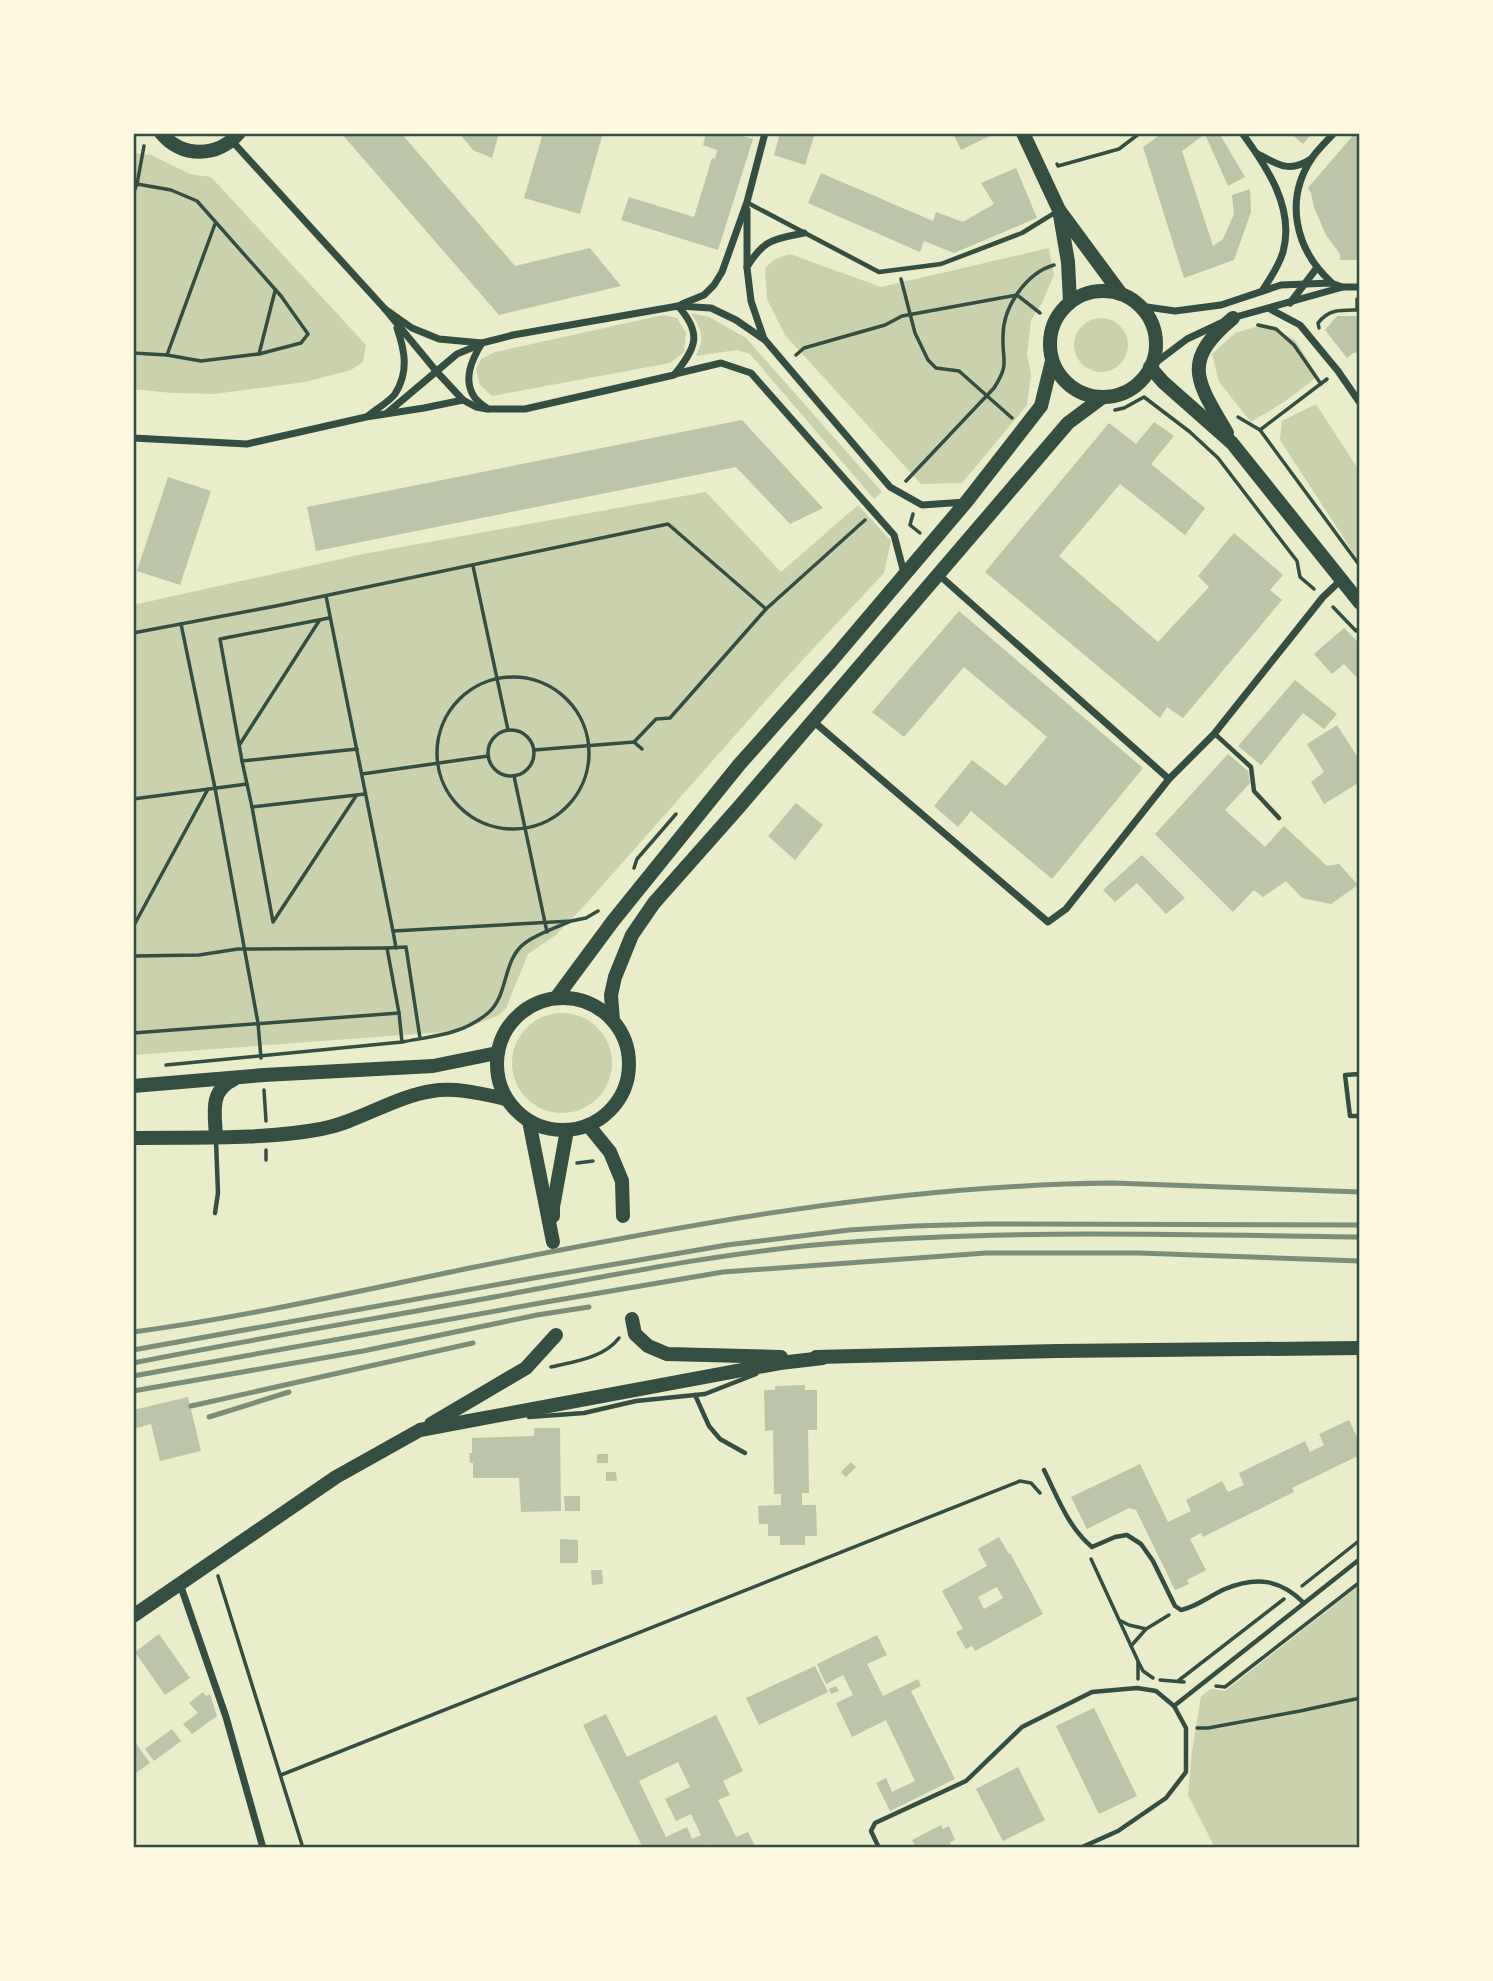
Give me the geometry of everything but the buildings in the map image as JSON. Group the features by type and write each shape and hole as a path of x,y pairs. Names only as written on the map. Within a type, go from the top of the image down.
{"main road":[{"path":"161,133 174,145 188,151 204,152 219,149 236,137"},
{"path":"1023,133 1059,210 1121,294 1140,306 1150,319 1155,335 1155,351 1150,367 1142,379 1118,395 1087,395 1072,387 1060,375 1052,360 1049,345 1052,328 1059,314 1070,302 1086,293 1104,291 1121,294"},
{"path":"1059,210 1068,262 1070,302"},
{"path":"1233,318 1214,334 1201,354 1198,376 1208,400 1232,443 1360,603"},
{"path":"556,999 613,921 738,766 967,502 1041,406 1052,360"},
{"path":"1150,367 1163,382 1232,443"},
{"path":"613,1021 611,995 615,977 632,935 654,903 1068,423 1103,397"},
{"path":"566,998 587,1003 613,1021 626,1045 628,1073 619,1099 600,1118 587,1125 567,1130 547,1128 520,1115 506,1099 497,1069 497,1053 504,1033 517,1016 535,1004 566,998"},
{"path":"133,1086 433,1066 497,1053"},
{"path":"216,1137 217,1092 228,1081 238,1078"},
{"path":"133,1138 266,1135 323,1129 433,1090 471,1091 506,1099"},
{"path":"529,1121 553,1242 553,1207 567,1130"},
{"path":"587,1125 610,1152 622,1181 623,1216"},
{"path":"632,1322 635,1334 648,1346 667,1354 823,1358 1056,1351 1360,1348"},
{"path":"133,1616 336,1477 526,1368 556,1335"},
{"path":"420,1430 780,1363 823,1358"}],"street":[{"path":"386,414 457,354 482,343 513,335 678,306 704,295 715,285 722,272 747,202 765,133"},
{"path":"1242,133 1273,180 1283,204 1286,232 1282,253 1262,292"},
{"path":"1257,153 1275,164 1299,166 1312,158 1334,133"},
{"path":"236,137 463,400 488,410 525,409 721,363 751,373 894,535 905,574"},
{"path":"1312,158 1296,196 1296,218 1302,240 1317,269 1331,282 1343,287"},
{"path":"747,202 747,268 751,301 765,340"},
{"path":"747,268 764,244 804,233"},
{"path":"1289,304 1317,269"},
{"path":"1140,306 1175,311 1221,305 1281,285 1331,282"},
{"path":"1150,367 1187,339 1233,318 1343,287 1360,287"},
{"path":"678,306 711,308 736,320 765,340 890,487 922,505 967,502"},
{"path":"674,374 688,358 695,343 690,320 678,306"},
{"path":"385,309 412,328 439,339 482,343"},
{"path":"1269,309 1300,325 1360,402"},
{"path":"366,417 394,395 406,369 404,346 395,321"},
{"path":"482,343 468,372 474,397 488,410"},
{"path":"133,438 247,444 366,417 463,400"},
{"path":"939,575 1169,779"},
{"path":"813,721 1048,922 1066,909 1169,779 1214,734 1323,597 1342,580"},
{"path":"180,1583 226,1717 263,1848"}],"lane":[{"path":"747,202 879,272 941,264 1023,233 1059,210"},
{"path":"1214,734 1251,767 1254,791 1279,818"},
{"path":"1360,1074 1346,1075 1350,1116 1360,1116"},
{"path":"215,1213 218,1193 216,1137"},
{"path":"420,1430 584,1413 636,1401 705,1394 780,1363"},
{"path":"695,1395 709,1426 720,1439 745,1453"},
{"path":"1044,1470 1080,1537 1092,1547 1115,1536 1127,1535 1141,1544 1153,1561 1175,1606 1181,1610 1191,1608 1225,1589 1270,1581 1293,1592 1304,1603"},
{"path":"1174,1706 1360,1559"},
{"path":"879,1848 871,1831 875,1824 966,1781 1023,1727 1092,1692 1137,1688 1156,1691 1174,1706 1186,1728 1185,1772 1166,1798 1118,1831 1080,1848"}],"path":[{"path":"1036,159 1052,153 1058,166 1119,149 1140,133"},
{"path":"133,194 144,146"},
{"path":"133,353 201,361 259,354 301,343 308,334 275,290 197,201 172,190 135,184"},
{"path":"167,355 215,224"},
{"path":"908,479 988,396 1003,374 1003,335 1007,315 1017,295 1034,274 1059,264"},
{"path":"899,270 915,333 928,360 936,368 959,371 1016,423"},
{"path":"259,354 275,290"},
{"path":"796,355 804,348 885,325 902,316 1017,295 1040,313"},
{"path":"1256,324 1276,329 1294,345 1321,384"},
{"path":"1260,430 1338,371"},
{"path":"1105,412 1124,408 1144,397 1190,432 1218,458 1297,561 1300,577 1356,631 1360,627"},
{"path":"1237,416 1260,430 1360,566"},
{"path":"534,750 634,742 656,719 670,718 766,609 865,520"},
{"path":"133,632 326,596 668,524 766,609"},
{"path":"473,566 508,730"},
{"path":"326,596 396,947"},
{"path":"330,618 219,639 273,922 356,795"},
{"path":"239,746 319,620"},
{"path":"181,624 215,788 258,1023 259,1055 264,1076 266,1160"},
{"path":"515,676 533,679 558,691 577,711 585,727 589,745 589,762 578,793 556,817 525,829 501,829 478,821 458,807 444,787 437,764 436,745 441,726 450,709 463,695 496,678 515,676"},
{"path":"508,730 522,733 534,750 527,770 514,776 507,776 495,769 488,756 491,742 508,730"},
{"path":"634,742 642,749"},
{"path":"242,761 357,749"},
{"path":"362,775 488,756"},
{"path":"514,776 547,932"},
{"path":"133,799 247,784"},
{"path":"133,927 208,789"},
{"path":"252,807 365,794"},
{"path":"158,1066 439,1037 465,1027 488,1013 498,1002 507,972 524,943 571,921 393,931"},
{"path":"133,956 199,955 245,949 406,947 420,1038"},
{"path":"387,948 402,1042"},
{"path":"133,1034 399,1013"},
{"path":"572,1164 593,1161"},
{"path":"526,1368 538,1370 599,1354 616,1343 632,1322"},
{"path":"281,1775 1020,1481 1031,1483 1045,1500"},
{"path":"1090,1557 1143,1671 1159,1680 1178,1681 1360,1540"},
{"path":"213,1560 303,1848"},
{"path":"1131,1646 1146,1629 1163,1616 1181,1610"},
{"path":"1120,1620 1146,1629"},
{"path":"1186,1728 1208,1728 1300,1712 1360,1698"}],"green space":[{"path":"135,153 151,155 190,174 211,177 366,345 363,362 351,370 305,382 214,394 133,389"},
{"path":"1049,248 1054,275 1031,320 1027,354 1031,374 1027,405 962,483 921,484 785,335 767,299 765,268 775,259 790,254 881,287"},
{"path":"691,313 709,317 746,338 882,492 874,499 750,354 737,350 696,356 701,344 701,334"},
{"path":"663,315 677,318 686,333 684,352 670,363 492,396 480,385 476,369 481,359 495,352"},
{"path":"1101,318 1120,326 1128,345 1120,364 1101,372 1082,364 1074,345 1082,326"},
{"path":"1266,324 1295,340 1318,376 1287,400 1251,422 1219,382 1212,354 1235,333"},
{"path":"1316,404 1360,472 1360,563 1280,440 1282,421"},
{"path":"706,492 781,572 858,505 891,541 884,573 784,680 585,905 556,935 528,954 506,1008 499,1015 459,1031 133,1055 133,605 363,554"},
{"path":"562,1013 581,1017 598,1027 608,1044 612,1063 608,1082 598,1099 581,1109 562,1113 543,1109 526,1099 516,1082 512,1063 516,1044 526,1027 543,1017"},
{"path":"1360,1585 1360,1848 1215,1848 1188,1795 1201,1696 1211,1689 1225,1691"}],"railway":[{"path":"133,1332 260,1311 630,1237 871,1199 1032,1185 1113,1183 1360,1192"},
{"path":"133,1350 727,1245 849,1230 986,1224 1360,1225"},
{"path":"133,1363 665,1266 795,1247 1033,1234 1360,1237"},
{"path":"133,1376 723,1272 986,1253 1139,1253 1360,1261"},
{"path":"133,1391 363,1351 589,1307"},
{"path":"191,1406 473,1343"},
{"path":"209,1417 289,1392"}]}
